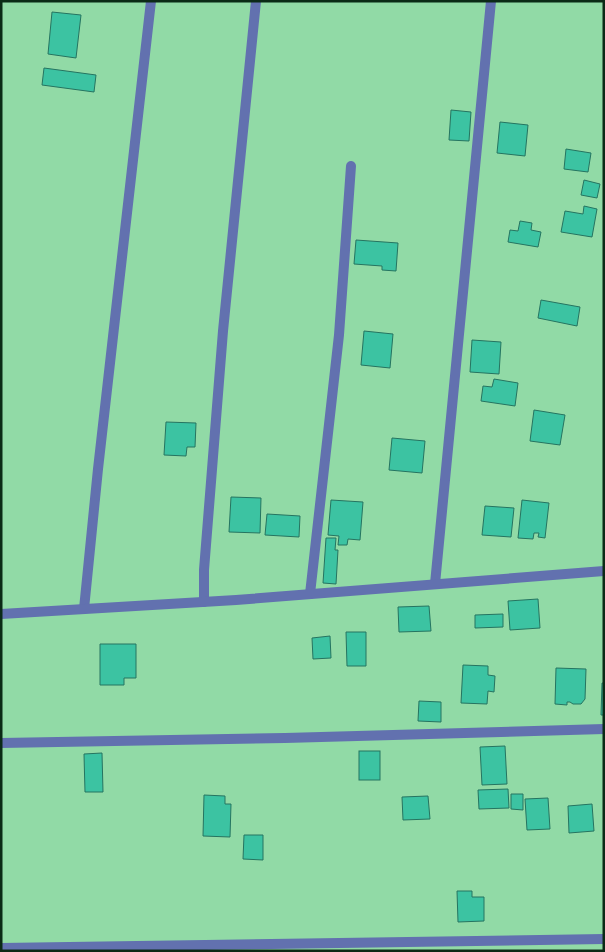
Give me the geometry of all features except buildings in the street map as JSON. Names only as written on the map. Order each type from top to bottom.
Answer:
[{"type":"street","points":[[84,609],[102,431],[151,1]]},
{"type":"street","points":[[204,602],[204,570],[223,332],[256,1]]},
{"type":"street","points":[[435,584],[491,1]]},
{"type":"street","points":[[310,594],[339,335],[351,166]]},
{"type":"street","points":[[1,614],[204,602],[604,571]]},
{"type":"street","points":[[1,743],[604,730]]},
{"type":"street","points":[[1,948],[604,938]]}]
